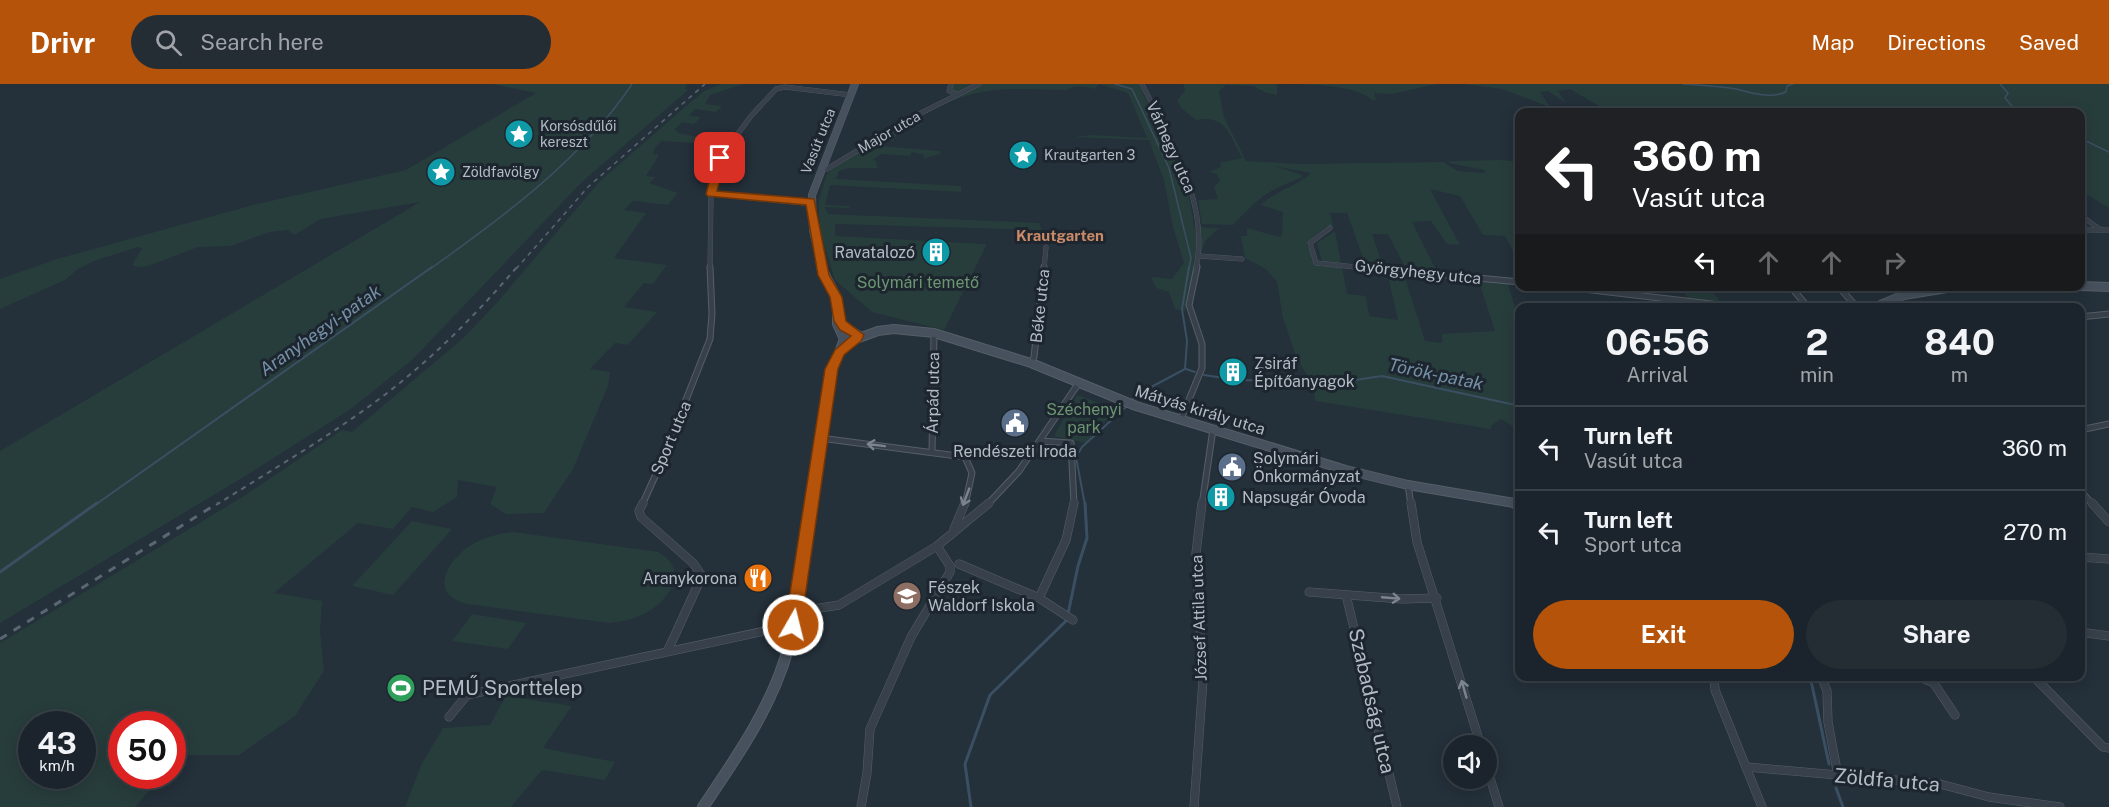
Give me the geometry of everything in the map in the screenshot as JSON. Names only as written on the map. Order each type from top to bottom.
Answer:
[{"type":"main road","name":"Vasút utca","points":[[855,84],[821,169],[811,201],[822,270],[836,297],[844,327],[855,336]]},
{"type":"main road","points":[[2085,286],[2109,287]]},
{"type":"main road","points":[[1881,303],[1928,291]]},
{"type":"main road","name":"Vasút utca","points":[[838,310],[836,323],[843,338]]},
{"type":"main road","name":"Mátyás király utca","points":[[843,338],[846,333],[855,336],[900,328],[934,333],[1031,363],[1117,400],[1346,470],[1408,486],[1515,503]]},
{"type":"main road","points":[[839,353],[855,336]]},
{"type":"main road","points":[[703,807],[740,753],[770,698],[784,664],[793,625],[831,369],[843,338]]},
{"type":"street","points":[[951,84],[949,91],[957,94]]},
{"type":"street","name":"Major utca","points":[[821,169],[827,169],[887,132],[979,84]]},
{"type":"street","name":"Várhegy utca","points":[[1142,84],[1184,169],[1195,199],[1199,255],[1189,305],[1202,344],[1202,368],[1181,419]]},
{"type":"street","name":"Sport utca","points":[[668,650],[702,576],[693,563],[642,517],[639,511],[661,463],[710,339],[712,314],[709,237],[711,194],[720,158],[776,89],[785,87],[851,95]]},
{"type":"street","points":[[711,194],[803,203],[811,201]]},
{"type":"street","points":[[2085,219],[2101,230]]},
{"type":"street","name":"Györgyhegy utca","points":[[1330,228],[1310,243],[1316,263],[1515,282]]},
{"type":"street","points":[[2085,230],[2109,230]]},
{"type":"street","name":"Béke utca","points":[[1031,363],[1034,357],[1046,247]]},
{"type":"street","points":[[1199,255],[1242,259]]},
{"type":"street","points":[[1600,291],[1702,303]]},
{"type":"street","points":[[1794,291],[1804,303]]},
{"type":"street","points":[[1842,291],[1853,303]]},
{"type":"street","points":[[2085,316],[2109,314]]},
{"type":"street","name":"Árpád utca","points":[[932,452],[934,333]]},
{"type":"street","points":[[795,612],[839,605],[937,546],[993,500],[1019,471],[1078,384]]},
{"type":"street","points":[[2085,429],[2109,424]]},
{"type":"street","name":"József Attila utca","points":[[1194,807],[1203,680],[1196,553],[1207,457],[1213,429]]},
{"type":"street","name":"Árpád utca","points":[[820,438],[965,457],[972,464],[974,476],[954,531]]},
{"type":"street","points":[[1040,441],[1071,443],[1074,496],[1072,518],[1066,538],[1040,598]]},
{"type":"street","points":[[1408,486],[1418,542],[1478,735]]},
{"type":"street","points":[[2085,495],[2108,520]]},
{"type":"street","points":[[861,807],[867,773],[870,729],[911,637],[950,572],[950,566],[937,546]]},
{"type":"street","points":[[2085,557],[2109,559]]},
{"type":"street","points":[[959,564],[1040,598],[1073,620]]},
{"type":"street","points":[[1309,592],[1402,599],[1437,598]]},
{"type":"street","name":"Szabadság utca","points":[[1346,595],[1396,807]]},
{"type":"street","points":[[449,717],[467,695],[793,625]]},
{"type":"street","points":[[2085,633],[2109,636]]},
{"type":"street","points":[[1714,681],[1715,690],[1762,807]]},
{"type":"street","points":[[1823,681],[1827,691],[1828,722],[1838,776]]},
{"type":"street","points":[[1930,681],[1935,683],[1955,715]]},
{"type":"street","points":[[2038,681],[2103,747],[2109,748]]},
{"type":"street","name":"Zöldfa utca","points":[[1747,767],[1940,784],[1989,797],[2060,807]]},
{"type":"street","points":[[1493,789],[1499,807]]},
{"type":"green space","points":[[492,84],[686,84],[687,87],[684,88],[688,90],[581,183],[413,359],[351,409],[247,475],[0,623],[0,451],[420,202],[321,219],[294,235],[288,230],[270,232],[230,246],[198,247],[148,266],[132,265],[142,248],[138,247],[94,261],[78,269],[65,280],[0,309],[0,279],[57,259],[253,205],[406,170],[536,93]]},
{"type":"green space","points":[[722,84],[743,84],[710,95],[705,104],[722,106],[716,112],[695,109],[689,116],[701,117],[694,124],[682,122],[675,129],[678,133],[699,137],[693,143],[662,141],[655,147],[653,154],[659,155],[646,176],[656,177],[649,183],[678,193],[668,205],[633,201],[624,210],[646,213],[614,258],[667,265],[653,284],[644,283],[624,307],[657,312],[628,345],[615,343],[590,369],[610,372],[608,386],[573,469],[544,513],[506,514],[490,504],[497,487],[458,480],[457,497],[433,512],[412,507],[393,529],[358,523],[274,593],[322,601],[320,632],[324,671],[295,716],[239,755],[186,755],[186,711],[108,711],[108,789],[151,789],[135,807],[0,807],[0,643],[244,496],[342,430],[352,432],[461,340],[494,306],[600,181],[706,90]]},
{"type":"green space","name":"Solymári temető","points":[[953,84],[1099,84],[1095,89],[1080,86],[1066,90],[985,91],[953,100],[917,118],[912,123],[928,125],[907,127],[899,132],[893,141],[882,141],[880,146],[940,151],[940,154],[923,159],[924,155],[912,152],[910,156],[881,154],[873,160],[876,161],[878,168],[849,168],[839,171],[836,179],[961,186],[961,192],[830,185],[825,205],[849,206],[849,208],[825,207],[828,214],[1039,223],[1042,230],[835,224],[835,236],[987,244],[944,330],[872,312],[835,280],[821,235],[818,203],[827,173],[892,131],[957,96],[952,90]]},
{"type":"green space","points":[[1099,84],[1139,84],[1180,171],[1191,207],[1194,227],[1219,228],[1205,241],[1185,311],[1175,309],[1169,292],[1156,288],[1151,277],[1172,279],[1184,263],[1173,227],[1164,180],[1149,140],[1073,137],[1092,135],[1147,138],[1128,93]]},
{"type":"green space","points":[[1183,84],[1277,84],[1277,95],[1253,86],[1226,85],[1219,91],[1224,117],[1246,161],[1300,164],[1443,162],[1458,171],[1484,173],[1485,170],[1449,163],[1450,161],[1515,162],[1515,255],[1505,236],[1483,235],[1460,196],[1430,189],[1460,245],[1447,244],[1431,221],[1412,222],[1437,272],[1406,269],[1388,234],[1372,234],[1383,266],[1366,266],[1347,213],[1330,213],[1333,226],[1327,226],[1308,241],[1307,245],[1315,260],[1322,261],[1317,243],[1335,231],[1347,294],[1366,296],[1369,316],[1398,320],[1388,276],[1405,278],[1425,341],[1442,343],[1442,334],[1495,331],[1477,276],[1506,278],[1515,307],[1515,426],[1501,419],[1491,426],[1491,429],[1315,401],[1314,386],[1297,359],[1283,318],[1277,282],[1266,269],[1245,258],[1241,236],[1247,236],[1247,228],[1279,237],[1282,235],[1283,212],[1261,205],[1311,173],[1274,166],[1303,177],[1280,186],[1264,196],[1233,225],[1202,224],[1198,200],[1218,199],[1214,187],[1220,181],[1217,174],[1209,172],[1221,167],[1220,163],[1213,164],[1242,158],[1226,128],[1214,120],[1196,120],[1181,108],[1177,100],[1185,91]]},
{"type":"green space","points":[[1277,84],[1437,84],[1392,94],[1374,93],[1376,100],[1372,100],[1354,91],[1341,88]]},
{"type":"green space","points":[[1463,84],[2109,84],[2109,208],[2085,193],[2085,108],[1602,108],[1570,89],[1558,91],[1566,103],[1548,91],[1540,92],[1550,107],[1502,89]]},
{"type":"green space","points":[[1682,291],[1712,291],[1721,303],[1692,303]]},
{"type":"green space","name":"Széchenyi park","points":[[1077,395],[1116,409],[1086,443],[1054,436]]},
{"type":"green space","points":[[412,521],[452,529],[393,595],[352,586]]},
{"type":"green space","points":[[514,532],[658,552],[668,559],[673,567],[675,575],[673,584],[662,600],[646,613],[628,620],[609,623],[468,604],[455,599],[448,593],[445,576],[449,567],[464,550],[488,537]]},
{"type":"green space","points":[[472,614],[526,623],[508,649],[452,641]]},
{"type":"green space","points":[[506,696],[572,706],[543,748],[615,762],[605,780],[542,770],[511,807],[405,807],[422,763],[443,728],[490,725]]},
{"type":"waterway","name":"Aranyhegyi-patak","points":[[430,269],[540,185],[590,137],[632,84]]},
{"type":"waterway","points":[[1115,84],[1132,89],[1169,168],[1191,258],[1189,269]]},
{"type":"waterway","points":[[1683,84],[1772,95],[1786,92],[1787,86],[1793,84]]},
{"type":"waterway","points":[[2000,84],[2008,93],[2005,98],[2014,108]]},
{"type":"waterway","points":[[2085,140],[2109,152]]},
{"type":"waterway","name":"Aranyhegyi-patak","points":[[95,505],[432,267]]},
{"type":"waterway","points":[[1131,401],[1138,394],[1185,369],[1187,341],[1182,309],[1189,267]]},
{"type":"waterway","name":"Török-patak","points":[[1186,369],[1195,372]]},
{"type":"waterway","name":"Török-patak","points":[[1204,375],[1237,380],[1285,381],[1308,387],[1382,376],[1515,405]]},
{"type":"waterway","points":[[1085,505],[1076,457],[1082,447],[1128,405]]},
{"type":"waterway","name":"Aranyhegyi-patak","points":[[0,572],[97,503]]},
{"type":"waterway","points":[[1068,614],[1078,566],[1087,538],[1085,503]]},
{"type":"waterway","points":[[971,807],[965,764],[990,695],[1067,620]]},
{"type":"waterway","name":"Török-patak","points":[[1811,681],[1829,764]]},
{"type":"waterway","name":"Török-patak","points":[[1836,788],[1843,807]]},
{"type":"railway","points":[[516,269],[588,187],[705,84]]},
{"type":"railway","points":[[216,505],[331,433],[396,386],[460,329],[517,267]]},
{"type":"railway","points":[[0,639],[218,503]]},
{"type":"place","name":"Korsósdűlői kereszt","points":[[519,134]]},
{"type":"place","name":"Krautgarten 3","points":[[1023,155]]},
{"type":"place","name":"Zöldfavölgy","points":[[441,172]]},
{"type":"place","name":"Ravatalozó","points":[[936,252]]},
{"type":"place","name":"Zsiráf Építőanyagok","points":[[1233,372]]},
{"type":"place","name":"Rendészeti Iroda","points":[[1015,423]]},
{"type":"place","name":"Solymári Önkormányzat","points":[[1232,467]]},
{"type":"place","name":"Napsugár Óvoda","points":[[1221,497]]},
{"type":"place","name":"Aranykorona","points":[[758,578]]},
{"type":"place","name":"Fészek Waldorf Iskola","points":[[907,596]]},
{"type":"place","name":"PEMŰ Sporttelep","points":[[401,688]]},
{"type":"district","name":"Krautgarten","points":[[1060,235]]},
{"type":"route","points":[[720,158],[711,194],[803,203],[811,201],[824,275],[836,297],[840,321],[844,327],[858,335],[839,353],[831,369],[793,625]]}]
